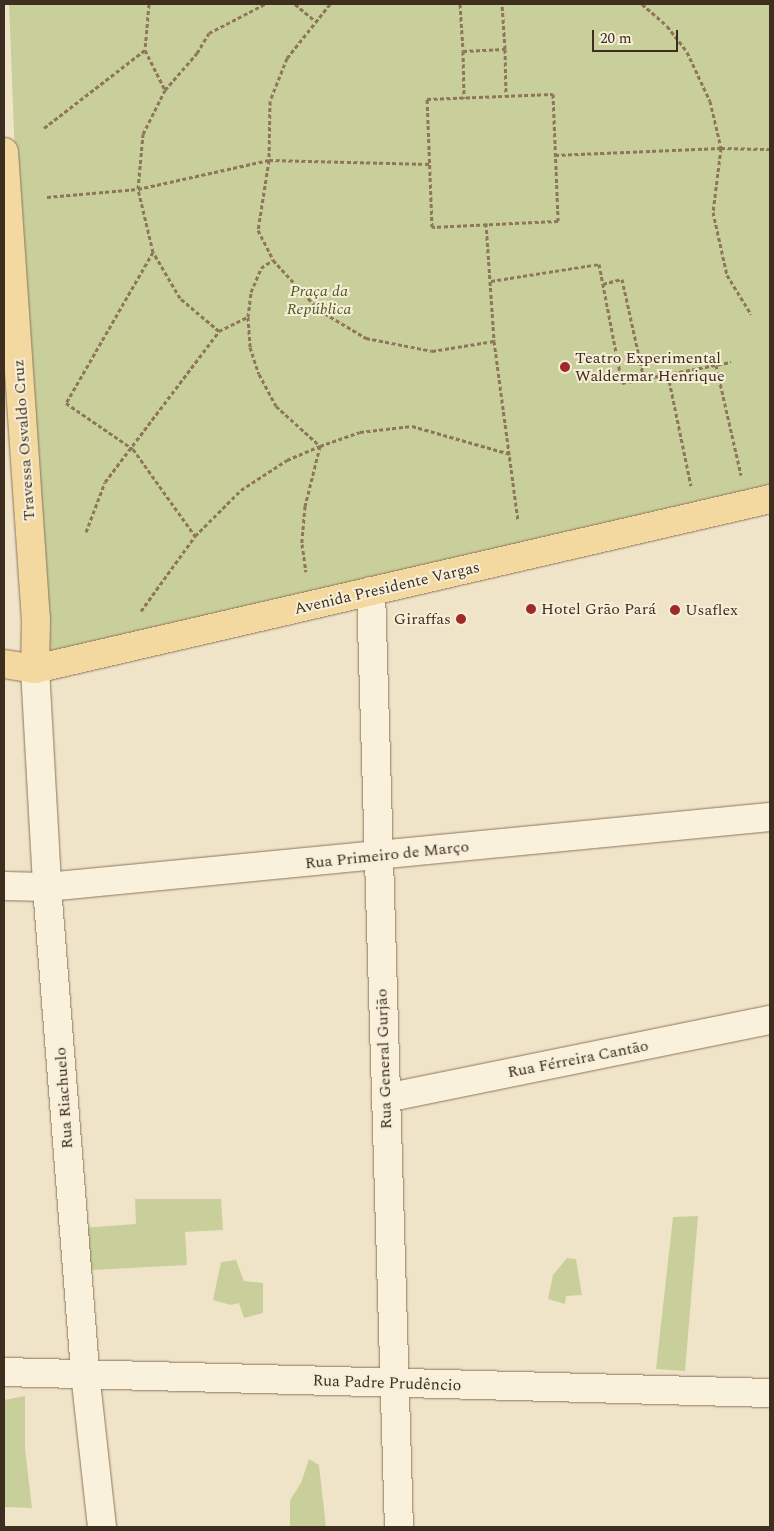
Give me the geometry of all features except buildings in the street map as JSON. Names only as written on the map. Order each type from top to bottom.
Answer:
[{"type":"main road","name":"Travessa Osvaldo Cruz","points":[[4,152],[36,619],[35,669]]},
{"type":"main road","name":"Avenida Presidente Vargas","points":[[4,664],[35,669],[770,499]]},
{"type":"street","name":"Rua General Gurjão","points":[[371,592],[393,1384],[399,1527]]},
{"type":"street","name":"Rua Riachuelo","points":[[35,669],[47,887],[85,1373],[102,1527]]},
{"type":"street","name":"Rua Primeiro de Março","points":[[4,886],[47,887],[770,817]]},
{"type":"street","name":"Rua Férreira Cantão","points":[[386,1098],[770,1020]]},
{"type":"street","name":"Rua Padre Prudêncio","points":[[4,1372],[393,1384],[770,1392]]},
{"type":"path","points":[[149,4],[145,50],[165,90]]},
{"type":"path","points":[[219,331],[180,298],[153,252],[138,189],[144,134],[165,90],[197,53],[209,32],[265,4]]},
{"type":"path","points":[[295,4],[314,20]]},
{"type":"path","points":[[330,4],[314,20],[287,58],[270,101],[269,160],[258,230],[273,260],[319,310],[366,338],[432,351],[494,341]]},
{"type":"path","points":[[460,4],[464,98]]},
{"type":"path","points":[[502,4],[506,96]]},
{"type":"path","points":[[642,4],[687,52],[705,86],[721,148],[713,212],[727,275],[751,314]]},
{"type":"path","points":[[463,51],[504,49]]},
{"type":"path","points":[[44,128],[145,50]]},
{"type":"path","points":[[553,94],[558,221],[432,227],[427,99],[506,96],[553,94]]},
{"type":"path","points":[[555,155],[721,148],[770,149]]},
{"type":"path","points":[[47,197],[138,189],[269,160],[430,164]]},
{"type":"path","points":[[486,223],[494,341],[518,521]]},
{"type":"path","points":[[153,252],[66,403],[133,449],[196,536]]},
{"type":"path","points":[[273,260],[261,268],[251,292],[248,317],[250,347],[259,374],[276,406],[320,446]]},
{"type":"path","points":[[491,281],[599,264],[622,384],[731,362]]},
{"type":"path","points":[[603,284],[622,280],[644,379]]},
{"type":"path","points":[[86,532],[105,482],[133,449],[219,331],[248,317]]},
{"type":"path","points":[[716,365],[741,474]]},
{"type":"path","points":[[668,375],[691,486]]},
{"type":"path","points":[[141,611],[196,536],[241,490],[288,460],[320,446],[360,432],[412,426],[510,454]]},
{"type":"path","points":[[306,572],[302,544],[305,506],[320,446]]},
{"type":"green space","name":"Praça da República","points":[[9,4],[770,4],[770,499],[35,669]]},
{"type":"green space","points":[[135,1199],[221,1199],[223,1230],[185,1232],[187,1265],[92,1270],[81,1228],[136,1224]]},
{"type":"green space","points":[[698,1216],[685,1371],[656,1369],[673,1217]]},
{"type":"green space","points":[[567,1258],[576,1259],[582,1295],[566,1296],[565,1304],[548,1299],[553,1275]]},
{"type":"green space","points":[[236,1260],[244,1281],[263,1283],[263,1313],[244,1318],[239,1303],[231,1305],[213,1300],[221,1262]]},
{"type":"green space","points":[[25,1396],[25,1449],[32,1508],[4,1507],[4,1400]]},
{"type":"green space","points":[[309,1459],[319,1465],[326,1527],[290,1527],[290,1500],[301,1483]]},
{"type":"place","name":"Teatro Experimental Waldermar Henrique","points":[[565,367]]},
{"type":"place","name":"Hotel Grão Pará","points":[[531,609]]},
{"type":"place","name":"Usaflex","points":[[675,610]]},
{"type":"place","name":"Giraffas","points":[[461,619]]}]
